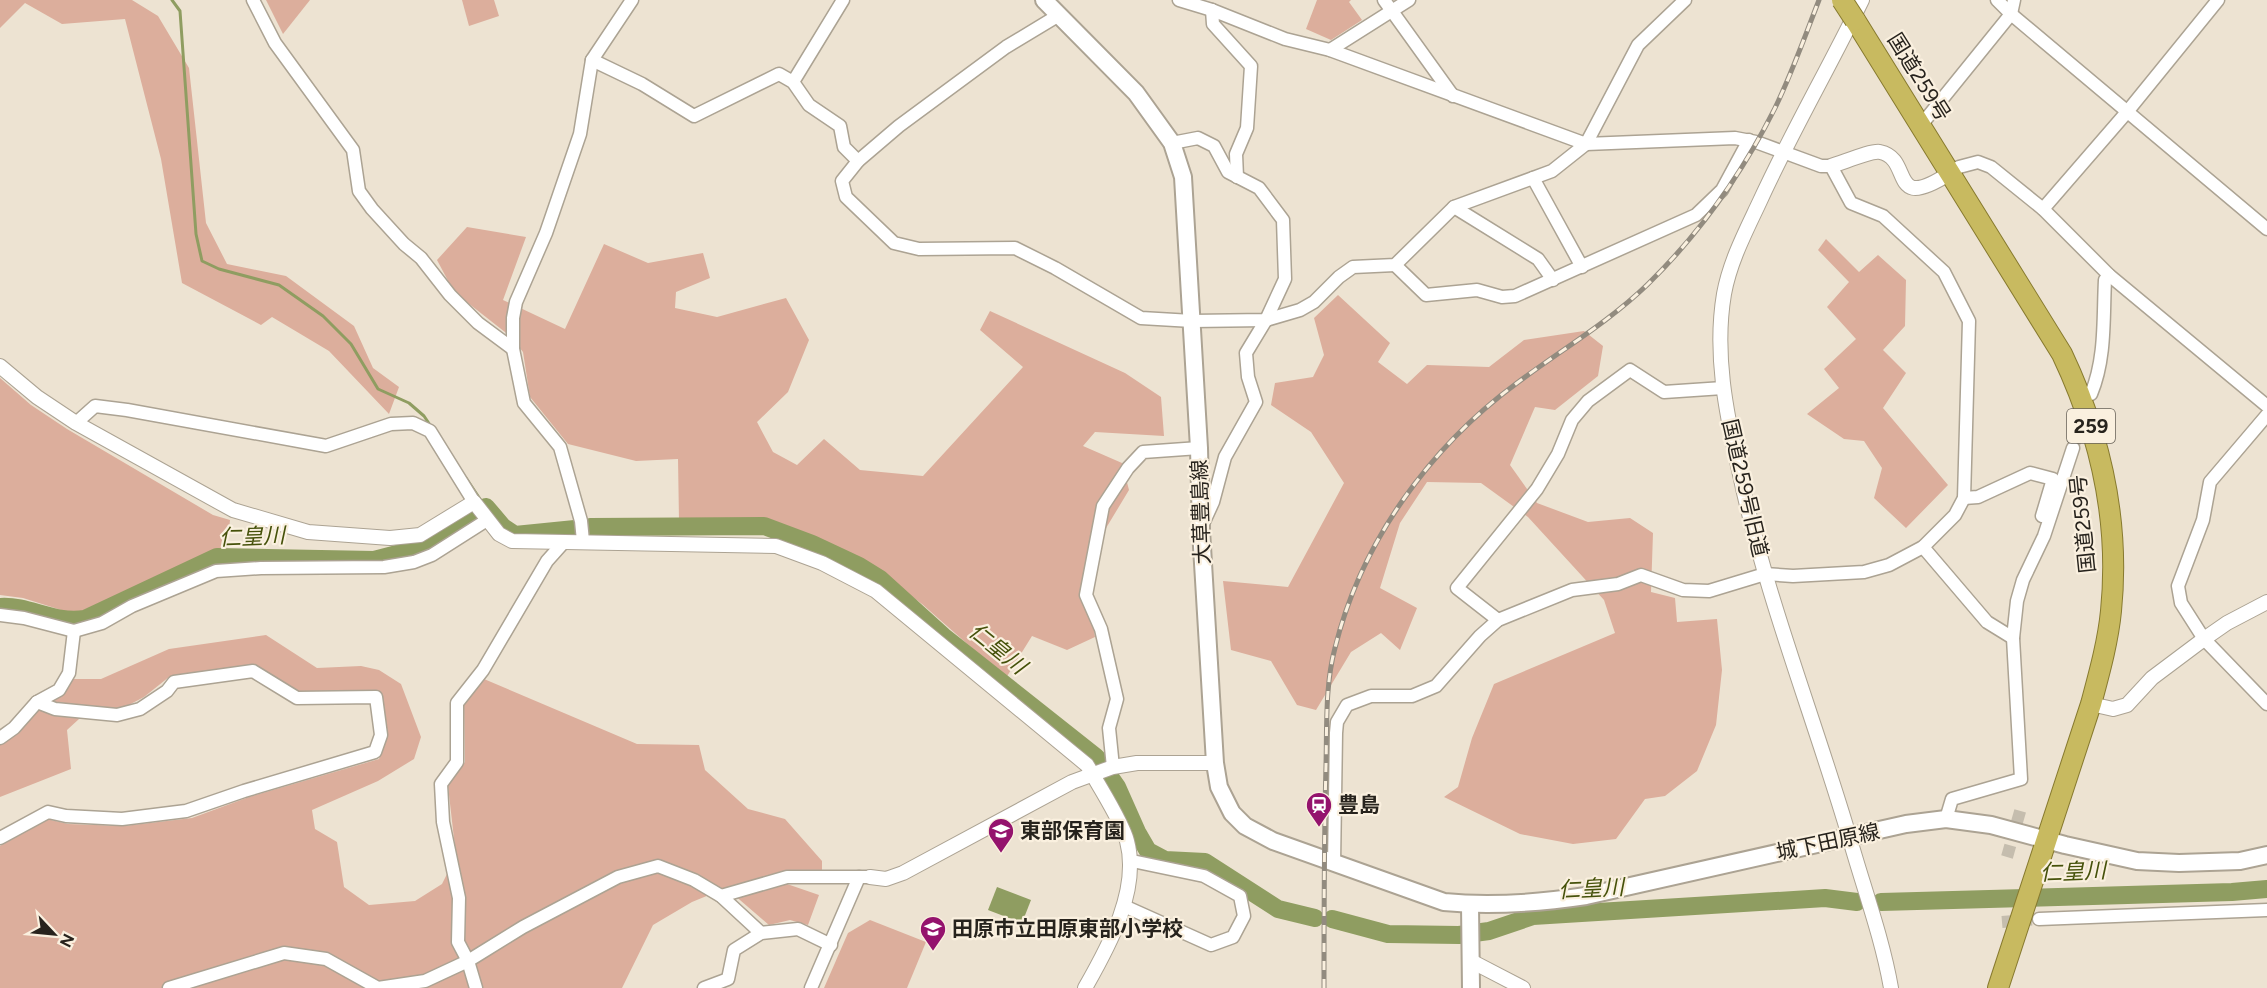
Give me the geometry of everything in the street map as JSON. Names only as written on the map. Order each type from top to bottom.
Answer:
[{"type":"highway","name":"国道259号","points":[[1842,0],[2062,354],[2080,392],[2107,486],[2114,548],[2111,611],[2103,658],[2091,704],[2032,883],[2031,915],[1998,988]]},
{"type":"main road","name":"大草豊島線","points":[[1044,0],[1136,93],[1172,143],[1183,177],[1199,448],[1201,530],[1215,763],[1219,787],[1232,813],[1245,826],[1273,841],[1470,911]]},
{"type":"main road","name":"城下田原線","points":[[1470,911],[1586,896],[1906,824],[1946,819],[1992,825],[2137,861],[2220,862],[2240,861],[2267,855]]},
{"type":"main road","points":[[1470,911],[1470,985]]},
{"type":"street","points":[[253,0],[275,43],[353,150],[359,191],[404,244],[421,258],[450,295],[478,323],[513,349]]},
{"type":"street","points":[[583,541],[581,521],[560,447],[524,402],[513,349],[516,302],[546,233],[580,134],[592,60],[632,0]]},
{"type":"street","points":[[793,82],[843,0]]},
{"type":"street","points":[[1179,0],[1212,10],[1285,39],[1330,50],[1586,144],[1735,138],[1749,140],[1821,166],[1831,166],[1869,153],[1882,152],[1895,160],[1900,176],[1906,183],[1912,188],[1920,189],[1929,187],[1959,167],[1978,162],[1991,167],[2043,209],[2109,274],[2267,406]]},
{"type":"street","points":[[1330,50],[1388,5],[1409,0]]},
{"type":"street","points":[[1059,15],[1006,47],[899,126],[858,161],[842,181],[846,197],[894,243],[919,249],[1015,248],[1055,268],[1141,318],[1192,321],[1266,320],[1300,310],[1314,302],[1339,277],[1353,267],[1395,265],[1454,207],[1552,171],[1586,144],[1638,45],[1685,0]]},
{"type":"street","name":"国道259号旧道","points":[[1862,0],[1782,152],[1737,249],[1724,293],[1720,326],[1723,388],[1748,514],[1867,895],[1891,988]]},
{"type":"street","points":[[1997,0],[2267,229]]},
{"type":"street","points":[[1919,125],[1926,120],[2011,14],[2014,0]]},
{"type":"street","points":[[2043,209],[2127,112],[2218,0]]},
{"type":"street","points":[[1388,5],[1453,96]]},
{"type":"street","points":[[1212,10],[1213,24],[1251,66],[1247,128],[1236,154],[1237,177]]},
{"type":"street","points":[[592,60],[642,84],[694,116],[779,74],[793,82],[809,105],[840,126],[844,147],[858,161]]},
{"type":"street","points":[[1172,143],[1198,138],[1214,146],[1228,172],[1259,188],[1282,220],[1286,279],[1266,320],[1246,352],[1248,377],[1256,402],[1225,457],[1213,502],[1201,530]]},
{"type":"street","points":[[1395,265],[1426,295],[1477,290],[1502,297],[1515,297],[1696,215],[1722,190],[1749,140]]},
{"type":"street","points":[[1334,864],[1336,733],[1337,722],[1347,705],[1371,696],[1412,696],[1436,686],[1480,636],[1498,620],[1572,590],[1618,584],[1641,575],[1683,590],[1709,591],[1765,574],[1793,576],[1864,572],[1889,565],[1923,548],[1955,515],[1964,498],[1969,321],[1944,272],[1883,216],[1851,203],[1831,166]]},
{"type":"street","points":[[1533,178],[1581,267]]},
{"type":"street","points":[[1454,207],[1538,259],[1552,280]]},
{"type":"street","points":[[2091,394],[2100,365],[2105,280],[2109,274]]},
{"type":"street","points":[[0,366],[37,397],[76,423],[233,510],[308,532],[390,538],[420,535],[474,502]]},
{"type":"street","points":[[1498,620],[1457,588],[1537,489],[1558,454],[1572,420],[1588,401],[1630,370],[1664,392],[1723,388]]},
{"type":"street","points":[[76,423],[95,406],[326,446],[391,424],[413,423],[430,431],[487,520],[499,534],[512,541],[776,546],[822,563],[876,591],[1087,765],[1093,775],[1126,838],[1131,862],[1130,887],[1124,906],[1097,968],[1085,988]]},
{"type":"street","points":[[2267,415],[2210,482],[2203,520],[2178,586],[2181,603],[2204,639],[2267,704]]},
{"type":"street","points":[[1113,767],[1109,728],[1117,699],[1101,629],[1086,595],[1103,506],[1128,468],[1143,452],[1199,448]]},
{"type":"street","points":[[1946,819],[1952,799],[2021,779],[2013,638],[2017,600],[2023,580],[2044,536],[2073,448]]},
{"type":"street","points":[[1964,498],[1978,497],[2030,473],[2054,479],[2039,528],[2044,536]]},
{"type":"street","points":[[0,615],[24,618],[74,631],[102,623],[132,606],[216,571],[261,568],[384,567],[414,562],[432,555],[487,520]]},
{"type":"street","points":[[476,988],[468,961],[459,942],[459,898],[443,822],[441,784],[457,762],[457,703],[483,670],[547,561],[564,542]]},
{"type":"street","points":[[1923,548],[1987,622],[2013,638]]},
{"type":"street","points":[[2091,704],[2113,709],[2127,705],[2152,678],[2204,639],[2227,623],[2267,602]]},
{"type":"street","points":[[0,738],[14,728],[37,702],[59,690],[69,673],[74,631]]},
{"type":"street","points":[[0,838],[48,812],[66,816],[122,819],[186,811],[244,791],[375,752],[381,735],[376,697],[297,698],[253,671],[174,682],[166,691],[140,709],[117,715],[55,709],[37,702]]},
{"type":"street","points":[[721,896],[786,877],[886,879],[903,873],[1072,782],[1113,767],[1137,763],[1215,763]]},
{"type":"street","points":[[1124,906],[1211,945],[1233,938],[1244,916],[1240,896],[1204,876],[1137,861],[1131,862]]},
{"type":"street","points":[[170,988],[284,953],[326,958],[378,988],[425,981],[468,961],[523,927],[618,878],[658,866],[694,880],[721,896],[761,933]]},
{"type":"street","points":[[811,988],[865,877]]},
{"type":"street","points":[[2031,915],[2267,910]]},
{"type":"street","points":[[704,988],[728,979],[734,950],[761,933],[798,929],[831,945]]},
{"type":"street","points":[[1471,961],[1523,988]]},
{"type":"shaded area","points":[[0,0],[132,0],[158,16],[189,68],[206,223],[227,264],[286,276],[354,326],[373,368],[399,387],[389,414],[329,351],[272,317],[261,325],[182,283],[161,159],[125,19],[62,24],[25,3],[0,28]]},
{"type":"shaded area","points":[[266,0],[310,0],[283,34]]},
{"type":"shaded area","points":[[462,0],[494,0],[499,16],[469,26]]},
{"type":"shaded area","points":[[1317,0],[1351,0],[1349,2],[1362,20],[1331,40],[1306,29]]},
{"type":"shaded area","points":[[467,227],[526,237],[503,300],[565,329],[604,244],[648,263],[703,253],[710,278],[676,292],[675,308],[717,317],[786,298],[809,340],[788,392],[757,422],[773,452],[797,465],[824,439],[860,470],[923,476],[1023,367],[980,330],[990,311],[1125,373],[1161,397],[1164,436],[1095,432],[1083,446],[1122,463],[1129,490],[1088,558],[1079,595],[1092,617],[1095,637],[1067,650],[1032,636],[1006,678],[922,604],[863,560],[766,522],[679,520],[678,459],[636,461],[568,444],[530,397],[523,352],[510,336],[454,292],[437,260]]},
{"type":"shaded area","points":[[1826,239],[1859,272],[1878,255],[1906,280],[1905,326],[1883,350],[1906,373],[1883,408],[1948,485],[1906,528],[1874,498],[1882,468],[1864,441],[1844,439],[1807,414],[1839,388],[1824,369],[1856,339],[1827,307],[1849,282],[1818,250]]},
{"type":"shaded area","points":[[1338,295],[1390,343],[1378,362],[1407,384],[1427,365],[1489,367],[1524,340],[1584,331],[1603,346],[1598,376],[1555,410],[1535,407],[1510,465],[1537,503],[1588,522],[1630,518],[1653,533],[1651,592],[1675,598],[1677,622],[1717,619],[1722,670],[1716,725],[1697,771],[1665,796],[1645,799],[1616,839],[1573,844],[1520,834],[1444,797],[1458,787],[1472,738],[1494,684],[1615,633],[1604,600],[1528,517],[1481,483],[1427,482],[1400,523],[1380,588],[1417,608],[1400,650],[1381,633],[1351,652],[1316,710],[1297,705],[1271,661],[1231,650],[1223,581],[1288,587],[1344,483],[1311,432],[1271,405],[1275,383],[1313,377],[1324,355],[1314,318]]},
{"type":"shaded area","points":[[0,378],[31,405],[67,429],[213,515],[230,520],[227,550],[77,615],[23,598],[0,595]]},
{"type":"shaded area","points":[[266,635],[317,668],[361,666],[379,670],[401,684],[421,737],[414,759],[378,781],[312,810],[315,829],[337,842],[344,887],[369,905],[415,901],[442,884],[456,856],[448,786],[465,762],[464,705],[484,679],[637,744],[699,745],[705,770],[748,809],[785,819],[822,861],[822,871],[780,873],[787,884],[819,895],[808,925],[790,920],[769,925],[726,888],[692,902],[653,925],[622,988],[0,988],[0,846],[47,819],[68,824],[124,826],[192,818],[249,797],[379,759],[388,733],[379,691],[298,692],[257,666],[169,677],[144,697],[123,708],[79,719],[67,730],[71,769],[0,797],[0,744],[17,732],[38,709],[63,694],[70,679],[101,679],[169,649]]},
{"type":"shaded area","points":[[997,887],[1031,900],[1022,923],[988,910]]},
{"type":"shaded area","points":[[870,920],[926,942],[907,988],[824,988],[848,933]]},
{"type":"waterway","points":[[172,0],[180,11],[196,234],[202,261],[219,269],[279,285],[323,316],[351,344],[378,389],[409,403],[424,416],[432,428]]},
{"type":"waterway","points":[[466,478],[482,502]]},
{"type":"waterway","name":"仁皇川","points":[[486,507],[503,527],[515,535],[575,529]]},
{"type":"waterway","name":"仁皇川","points":[[0,607],[11,607],[62,619],[85,619],[217,557],[374,560],[420,548],[474,515]]},
{"type":"waterway","name":"仁皇川","points":[[590,527],[764,526],[812,544],[859,566],[880,579],[943,636],[1096,757],[1117,787],[1148,851],[1165,860],[1205,862],[1278,909],[1315,918]]},
{"type":"waterway","name":"仁皇川","points":[[1881,902],[2232,892],[2267,889]]},
{"type":"waterway","name":"仁皇川","points":[[1332,919],[1388,934],[1459,935],[1489,931],[1533,916],[1825,898],[1857,902]]},
{"type":"tunnel","points":[[2073,448],[2085,412]]},
{"type":"tunnel","points":[[2007,857],[2021,808]]},
{"type":"tunnel","points":[[2002,922],[2039,919]]},
{"type":"railway","points":[[1324,988],[1328,691],[1335,648],[1362,571],[1381,534],[1403,500],[1456,436],[1485,408],[1517,383],[1633,298],[1667,265],[1702,223],[1734,179],[1775,108],[1819,0]]},
{"type":"place","name":"豊島","points":[[1319,828]]},
{"type":"place","name":"東部保育園","points":[[1001,854]]},
{"type":"place","name":"田原市立田原東部小学校","points":[[933,952]]}]
